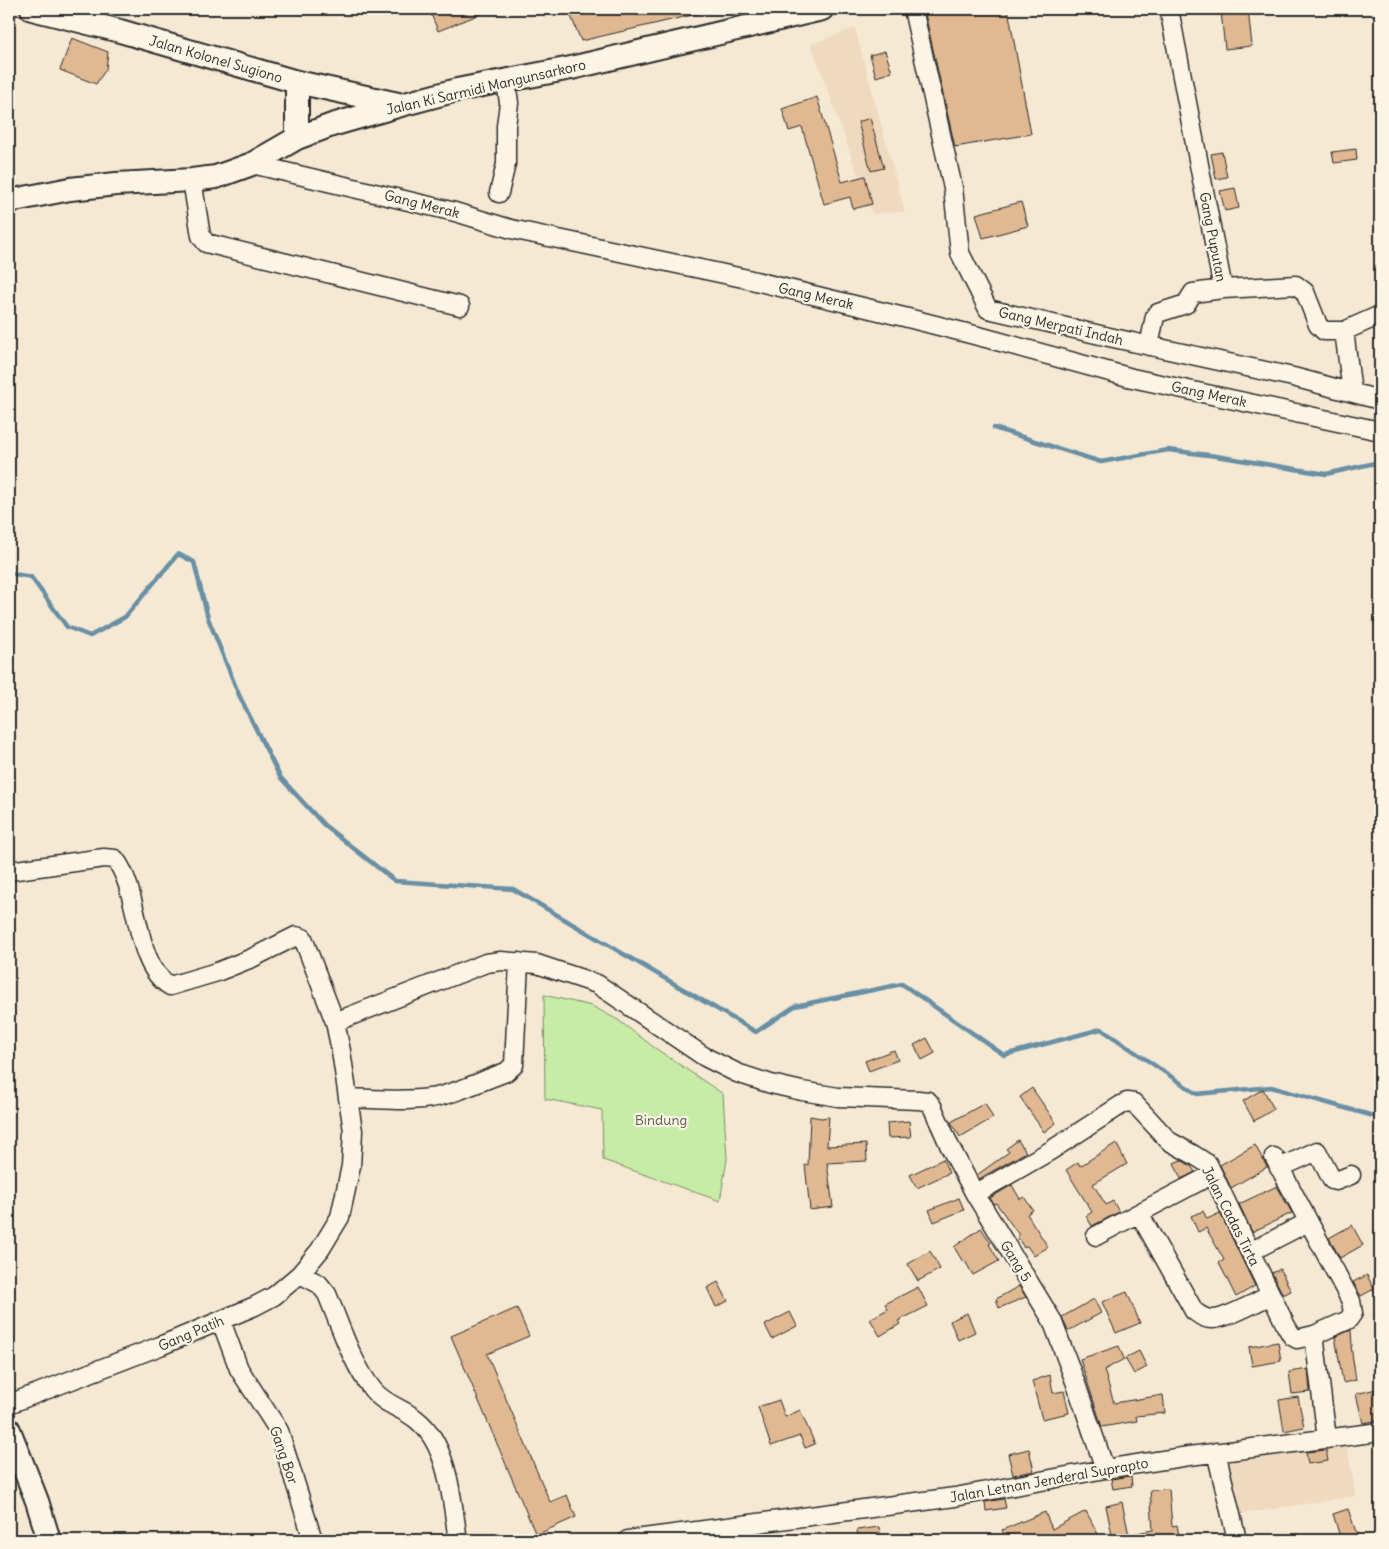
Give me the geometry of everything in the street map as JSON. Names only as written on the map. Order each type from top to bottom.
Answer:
[{"type":"main road","name":"Jalan Kolonel Sugiono","points":[[32,9],[120,31],[297,82],[401,105]]},
{"type":"main road","name":"Jalan Ki Sarmidi Mangunsarkoro","points":[[9,201],[70,189],[216,177],[252,164],[297,138],[332,125],[401,105],[457,90],[571,68],[822,9]]},
{"type":"main road","points":[[297,82],[297,138]]},
{"type":"main road","points":[[9,1430],[50,1540]]},
{"type":"street","name":"Gang Merpati Indah","points":[[913,9],[953,188],[960,253],[988,309],[1293,377],[1380,400]]},
{"type":"street","name":"Gang Puputan","points":[[1168,9],[1223,289],[1296,285],[1305,292],[1318,325],[1324,331],[1344,331]]},
{"type":"street","points":[[499,193],[506,164],[506,126],[510,103],[506,81]]},
{"type":"street","name":"Gang Merak","points":[[252,164],[455,212],[511,230],[743,278],[904,317],[1132,378],[1380,431]]},
{"type":"street","points":[[192,180],[201,236],[206,243],[460,306]]},
{"type":"street","points":[[1149,346],[1155,316],[1158,313],[1186,304],[1193,293],[1223,289]]},
{"type":"street","points":[[1352,392],[1344,331],[1380,315]]},
{"type":"street","name":"Gang Patih","points":[[9,872],[104,858],[115,859],[121,867],[131,895],[148,962],[162,981],[170,986],[217,972],[252,958],[296,936],[303,938],[335,1022],[342,1050],[353,1131],[351,1166],[340,1217],[320,1250],[300,1274],[274,1296],[221,1321],[160,1346],[9,1404]]},
{"type":"street","points":[[335,1022],[486,962],[519,962],[514,1066],[506,1072],[442,1096],[394,1100],[348,1098]]},
{"type":"street","name":"Gang 5","points":[[519,962],[537,964],[597,984],[705,1057],[737,1073],[771,1084],[838,1097],[884,1098],[928,1102],[932,1106],[950,1147],[975,1194],[1052,1320],[1106,1469]]},
{"type":"street","name":"Jalan Cadas Tirta","points":[[975,1194],[1050,1151],[1121,1104],[1127,1102],[1134,1103],[1169,1141],[1208,1164],[1271,1295],[1292,1336],[1297,1339],[1314,1335],[1348,1320],[1353,1313],[1351,1302],[1276,1163],[1317,1151],[1332,1180],[1336,1181],[1351,1175]]},
{"type":"street","points":[[1096,1236],[1213,1174]]},
{"type":"street","points":[[1139,1213],[1194,1311],[1205,1318],[1214,1320],[1220,1318],[1271,1295]]},
{"type":"street","points":[[1250,1252],[1308,1222]]},
{"type":"street","points":[[300,1274],[319,1284],[326,1294],[357,1366],[373,1390],[381,1398],[418,1420],[429,1433],[438,1449],[449,1483],[458,1540]]},
{"type":"street","name":"Gang Bor","points":[[221,1321],[239,1370],[279,1431],[313,1540]]},
{"type":"street","points":[[1314,1335],[1328,1439]]},
{"type":"street","name":"Jalan Letnan Jenderal Suprapto","points":[[628,1540],[720,1535],[955,1497],[1106,1469],[1216,1452],[1380,1432]]},
{"type":"street","points":[[1216,1452],[1237,1540]]},
{"type":"shaded area","points":[[855,28],[905,212],[872,214],[811,44]]},
{"type":"shaded area","points":[[1346,1441],[1356,1496],[1235,1515],[1221,1458]]},
{"type":"green space","name":"Bindung","points":[[544,995],[592,1006],[618,1020],[655,1048],[723,1094],[727,1159],[720,1201],[603,1160],[602,1110],[545,1099]]},
{"type":"building","points":[[429,9],[493,9],[438,31]]},
{"type":"building","points":[[568,9],[701,9],[701,13],[581,41]]},
{"type":"building","points":[[924,9],[1008,9],[1031,134],[955,147]]},
{"type":"building","points":[[1248,9],[1252,46],[1225,49],[1221,12]]},
{"type":"building","points":[[72,38],[108,52],[106,69],[96,84],[60,70]]},
{"type":"building","points":[[885,51],[892,72],[876,77],[870,55]]},
{"type":"building","points":[[817,97],[842,182],[865,176],[872,204],[853,209],[850,197],[824,204],[802,127],[789,131],[782,109]]},
{"type":"building","points":[[870,118],[884,168],[871,171],[858,122]]},
{"type":"building","points":[[1356,149],[1357,160],[1334,163],[1332,152]]},
{"type":"building","points":[[1222,152],[1227,177],[1216,179],[1211,154]]},
{"type":"building","points":[[1235,188],[1239,208],[1225,211],[1220,191]]},
{"type":"building","points":[[1021,202],[1028,226],[983,238],[976,214]]},
{"type":"building","points":[[927,1038],[935,1053],[922,1060],[914,1045]]},
{"type":"building","points":[[894,1050],[898,1060],[869,1071],[865,1061]]},
{"type":"building","points":[[1032,1088],[1056,1123],[1044,1132],[1020,1097]]},
{"type":"building","points":[[1263,1089],[1274,1109],[1254,1121],[1243,1101]]},
{"type":"building","points":[[985,1103],[993,1118],[960,1137],[951,1122]]},
{"type":"building","points":[[810,1116],[829,1117],[827,1146],[866,1144],[867,1161],[827,1163],[833,1207],[810,1210],[805,1165],[808,1165]]},
{"type":"building","points":[[909,1121],[911,1137],[888,1138],[887,1123]]},
{"type":"building","points":[[1018,1140],[1026,1152],[979,1179],[977,1175],[1009,1152],[1006,1149]]},
{"type":"building","points":[[1116,1143],[1127,1164],[1093,1184],[1106,1205],[1113,1201],[1119,1212],[1092,1226],[1086,1216],[1092,1212],[1066,1170],[1078,1162],[1080,1166]]},
{"type":"building","points":[[1255,1145],[1267,1167],[1231,1188],[1220,1165]]},
{"type":"building","points":[[943,1159],[949,1173],[917,1188],[910,1175]]},
{"type":"building","points":[[1181,1160],[1191,1166],[1195,1172],[1181,1179],[1174,1163]]},
{"type":"building","points":[[1012,1185],[1020,1199],[1024,1197],[1033,1210],[1027,1214],[1048,1247],[1034,1256],[1027,1246],[1024,1248],[1017,1236],[1019,1235],[996,1203],[994,1204],[990,1198]]},
{"type":"building","points":[[1277,1186],[1292,1213],[1252,1232],[1239,1204]]},
{"type":"building","points":[[959,1198],[964,1210],[934,1222],[929,1210]]},
{"type":"building","points":[[1203,1211],[1207,1219],[1220,1213],[1255,1286],[1236,1297],[1219,1263],[1224,1260],[1206,1228],[1198,1232],[1191,1216]]},
{"type":"building","points":[[1352,1225],[1363,1245],[1340,1258],[1329,1238]]},
{"type":"building","points":[[981,1228],[991,1243],[989,1244],[999,1261],[973,1275],[954,1247]]},
{"type":"building","points":[[930,1251],[940,1269],[918,1281],[908,1264]]},
{"type":"building","points":[[1280,1269],[1291,1291],[1283,1295],[1272,1273]]},
{"type":"building","points":[[1367,1275],[1374,1289],[1361,1296],[1353,1282]]},
{"type":"building","points":[[718,1282],[728,1301],[716,1307],[707,1288]]},
{"type":"building","points":[[1019,1286],[1026,1297],[999,1308],[996,1299]]},
{"type":"building","points":[[918,1287],[928,1306],[898,1321],[900,1324],[880,1336],[870,1319],[888,1309],[885,1304]]},
{"type":"building","points":[[1127,1292],[1140,1323],[1116,1333],[1102,1302]]},
{"type":"building","points":[[1094,1299],[1101,1313],[1068,1331],[1062,1317]]},
{"type":"building","points":[[517,1308],[529,1336],[487,1354],[550,1502],[567,1495],[576,1517],[536,1535],[451,1336]]},
{"type":"building","points":[[790,1312],[797,1326],[772,1339],[765,1325]]},
{"type":"building","points":[[967,1313],[975,1332],[958,1340],[950,1321]]},
{"type":"building","points":[[1351,1330],[1351,1346],[1356,1380],[1343,1383],[1335,1337]]},
{"type":"building","points":[[1278,1342],[1281,1361],[1252,1366],[1249,1347]]},
{"type":"building","points":[[1119,1346],[1124,1359],[1104,1370],[1114,1403],[1163,1395],[1165,1413],[1136,1416],[1137,1421],[1102,1427],[1080,1359]]},
{"type":"building","points":[[1139,1351],[1147,1367],[1134,1374],[1125,1358]]},
{"type":"building","points":[[1308,1369],[1310,1392],[1292,1394],[1289,1372]]},
{"type":"building","points":[[1050,1375],[1053,1393],[1064,1391],[1069,1413],[1042,1419],[1032,1381]]},
{"type":"building","points":[[1380,1388],[1380,1420],[1363,1423],[1356,1394]]},
{"type":"building","points":[[1298,1397],[1304,1427],[1284,1431],[1279,1400]]},
{"type":"building","points":[[779,1400],[785,1417],[800,1410],[815,1444],[805,1448],[800,1436],[771,1446],[758,1407]]},
{"type":"building","points":[[1029,1449],[1034,1471],[1013,1475],[1008,1454]]},
{"type":"building","points":[[1326,1450],[1328,1461],[1308,1464],[1306,1452]]},
{"type":"building","points":[[1131,1476],[1132,1486],[1113,1489],[1111,1479]]},
{"type":"building","points":[[1169,1489],[1172,1526],[1177,1525],[1180,1540],[1132,1540],[1131,1534],[1153,1530],[1150,1490]]},
{"type":"building","points":[[1004,1499],[1006,1508],[986,1511],[985,1502]]},
{"type":"building","points":[[1122,1502],[1130,1540],[1113,1540],[1106,1506]]},
{"type":"building","points":[[1348,1509],[1361,1540],[1341,1540],[1333,1514]]},
{"type":"building","points":[[1086,1511],[1101,1540],[1006,1540],[1002,1530],[1045,1512],[1052,1529]]},
{"type":"building","points":[[879,1527],[881,1540],[859,1540],[857,1530]]},
{"type":"waterway","points":[[994,428],[1101,462],[1168,450],[1326,474],[1375,463],[1380,467]]},
{"type":"waterway","points":[[9,573],[31,577],[67,627],[90,636],[125,617],[178,554],[194,562],[208,618],[239,695],[280,777],[324,825],[395,881],[513,889],[756,1032],[795,1006],[902,984],[1004,1055],[1101,1029],[1197,1094],[1271,1087],[1377,1117],[1380,1115]]}]
